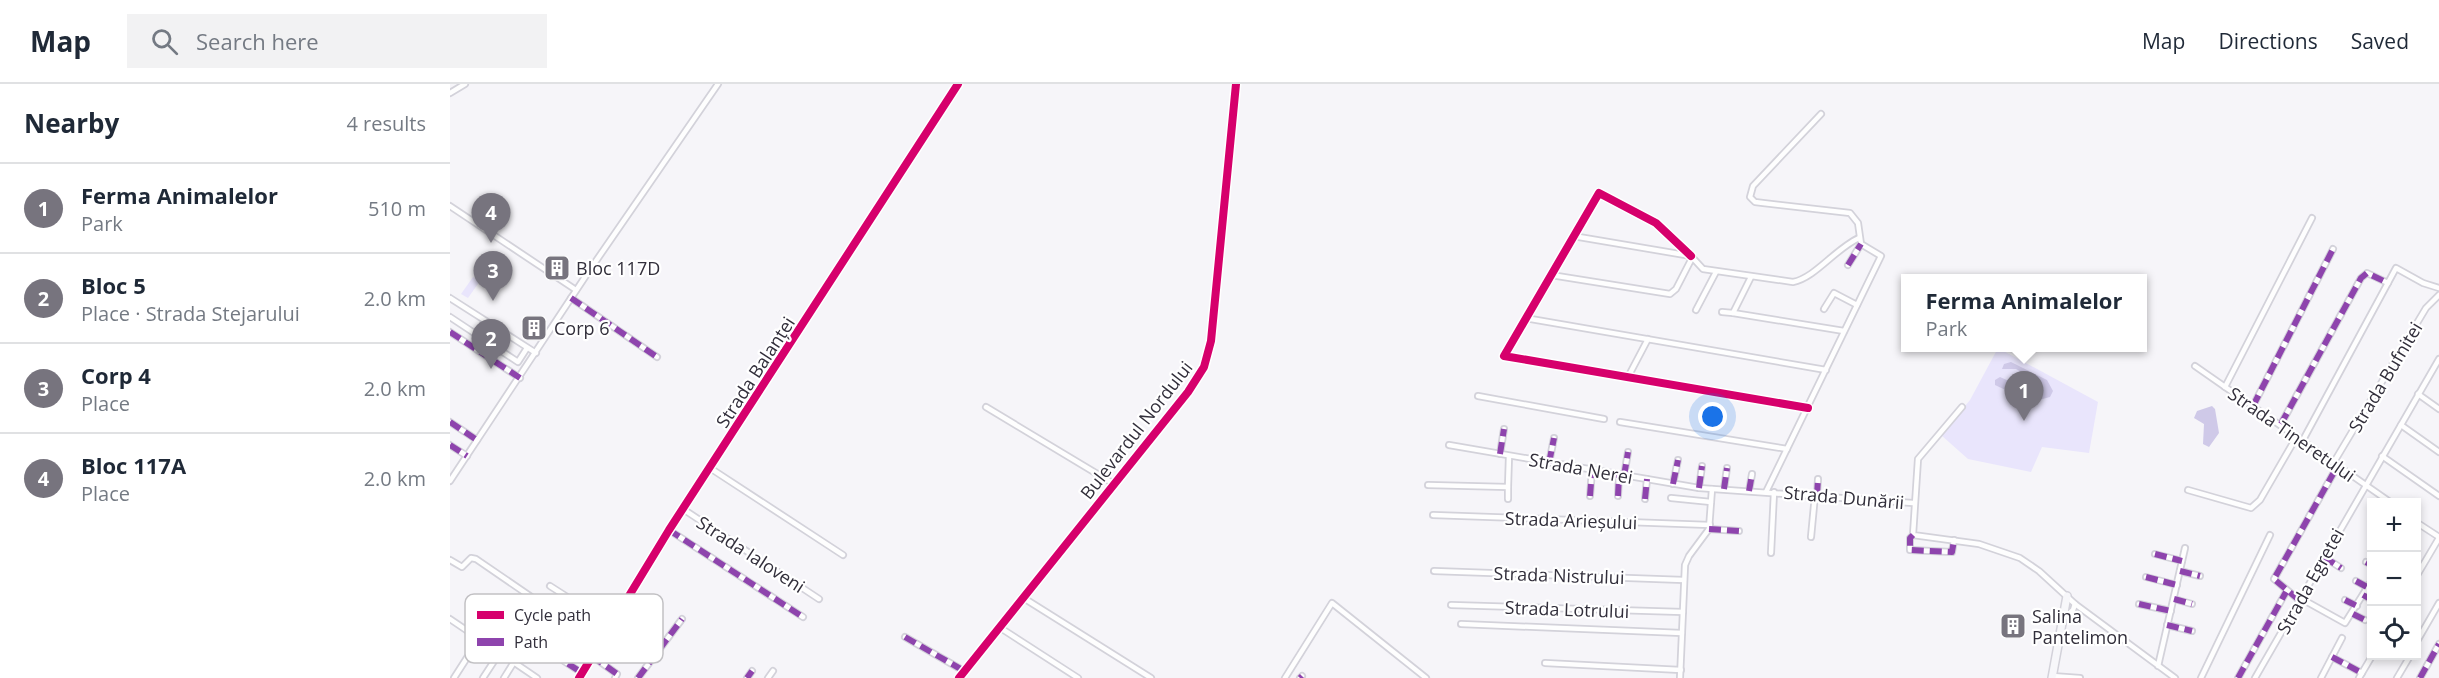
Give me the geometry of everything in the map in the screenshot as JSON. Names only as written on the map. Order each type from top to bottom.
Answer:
[{"type":"street","points":[[450,93],[465,84]]},
{"type":"street","points":[[450,481],[576,290],[718,84]]},
{"type":"street","name":"Strada Balanței","points":[[630,594],[958,84]]},
{"type":"street","name":"Bulevardul Nordului","points":[[959,678],[1188,392],[1207,361],[1236,84]]},
{"type":"street","points":[[1821,114],[1753,186],[1750,197],[1755,202],[1850,213],[1858,223],[1861,244],[1848,265]]},
{"type":"street","points":[[1808,408],[1504,356],[1599,193],[1656,223],[1692,257],[1700,268],[1716,272],[1796,282],[1844,245],[1859,238]]},
{"type":"street","points":[[450,206],[576,290]]},
{"type":"street","points":[[2225,387],[2312,218]]},
{"type":"street","points":[[1573,236],[1692,257]]},
{"type":"street","name":"Strada Dunării","points":[[1861,244],[1881,256],[1766,492],[1913,503]]},
{"type":"street","points":[[2253,406],[2333,249]]},
{"type":"street","points":[[1551,275],[1670,294],[1676,289],[1692,257]]},
{"type":"street","points":[[2303,440],[2396,268],[2422,283],[2439,288]]},
{"type":"street","points":[[1696,310],[1716,272]]},
{"type":"street","points":[[2281,424],[2361,278],[2367,273],[2388,283]]},
{"type":"street","points":[[1733,313],[1751,277]]},
{"type":"street","points":[[1824,309],[1834,293],[1857,305]]},
{"type":"street","name":"Strada Bufnitei","points":[[2286,592],[2274,581],[2275,576],[2336,463],[2426,308],[2439,295]]},
{"type":"street","points":[[450,297],[536,353]]},
{"type":"street","points":[[571,298],[657,357]]},
{"type":"street","points":[[1722,312],[1844,331]]},
{"type":"street","points":[[450,317],[518,362],[527,348]]},
{"type":"street","points":[[1525,318],[1826,370]]},
{"type":"street","points":[[481,338],[490,324]]},
{"type":"street","points":[[450,332],[519,378]]},
{"type":"street","points":[[1628,377],[1648,339]]},
{"type":"street","name":"Strada Egretei","points":[[2255,678],[2364,484],[2438,363]]},
{"type":"street","name":"Strada Tineretului","points":[[2195,366],[2384,498]]},
{"type":"street","points":[[2418,394],[2439,409]]},
{"type":"street","points":[[1478,396],[1604,419]]},
{"type":"street","points":[[986,406],[1114,484]]},
{"type":"street","points":[[1954,540],[1952,552],[1910,550],[1918,459],[1962,407]]},
{"type":"street","points":[[450,422],[477,441]]},
{"type":"street","points":[[1620,422],[1787,449]]},
{"type":"street","points":[[2401,425],[2439,452]]},
{"type":"street","points":[[1500,454],[1504,429]]},
{"type":"street","points":[[2188,490],[2251,508],[2260,500],[2297,436]]},
{"type":"street","points":[[1549,463],[1554,438]]},
{"type":"street","points":[[450,445],[467,456]]},
{"type":"street","name":"Strada Nerei","points":[[1449,445],[1698,488],[1766,492]]},
{"type":"street","points":[[1618,496],[1628,452]]},
{"type":"street","points":[[1508,499],[1509,456]]},
{"type":"street","points":[[2382,456],[2439,496]]},
{"type":"street","points":[[1674,484],[1678,460]]},
{"type":"street","points":[[1698,488],[1702,466]]},
{"type":"street","points":[[710,468],[843,555]]},
{"type":"street","points":[[1724,489],[1727,468]]},
{"type":"street","points":[[1590,496],[1592,470]]},
{"type":"street","points":[[1749,491],[1752,474]]},
{"type":"street","points":[[1645,499],[1647,479]]},
{"type":"street","points":[[1811,537],[1818,479]]},
{"type":"street","points":[[1428,485],[1508,487]]},
{"type":"street","points":[[1680,678],[1687,559],[1710,527],[1712,489]]},
{"type":"street","points":[[1771,553],[1774,492]]},
{"type":"street","points":[[1671,498],[1711,502]]},
{"type":"street","name":"Strada Ialoveni","points":[[683,509],[819,599]]},
{"type":"street","name":"Strada Arieșului","points":[[1433,515],[1710,527],[1739,531]]},
{"type":"street","points":[[2421,525],[2439,538],[2421,569]]},
{"type":"street","points":[[669,530],[803,617]]},
{"type":"street","points":[[1913,535],[1987,546],[2020,558],[2039,571],[2075,604],[2175,678]]},
{"type":"street","points":[[2201,678],[2270,535]]},
{"type":"street","points":[[2158,666],[2185,548]]},
{"type":"street","points":[[2155,554],[2182,561]]},
{"type":"street","points":[[2324,556],[2340,568]]},
{"type":"street","points":[[450,560],[462,567],[471,558],[476,560],[526,594]]},
{"type":"street","name":"Strada Nistrului","points":[[1434,571],[1684,580]]},
{"type":"street","points":[[2180,571],[2200,576]]},
{"type":"street","points":[[2146,577],[2177,585]]},
{"type":"street","points":[[2238,678],[2286,592],[2341,622],[2347,622],[2367,587],[2356,581]]},
{"type":"street","points":[[550,586],[563,594]]},
{"type":"street","points":[[2363,595],[2367,597]]},
{"type":"street","points":[[2067,596],[2052,677],[2080,678]]},
{"type":"street","points":[[1022,597],[1150,678]]},
{"type":"street","points":[[2174,599],[2192,604]]},
{"type":"street","points":[[2345,600],[2357,606]]},
{"type":"street","points":[[1285,678],[1332,603],[1426,678]]},
{"type":"street","points":[[2421,634],[2439,603]]},
{"type":"street","points":[[2062,620],[2073,610],[2075,604]]},
{"type":"street","points":[[2139,604],[2171,611]]},
{"type":"street","name":"Strada Lotrului","points":[[1450,605],[1683,612]]},
{"type":"street","points":[[2353,614],[2365,620]]},
{"type":"street","points":[[450,619],[465,629]]},
{"type":"street","points":[[663,644],[682,619]]},
{"type":"street","points":[[1461,624],[1682,633]]},
{"type":"street","points":[[2167,625],[2193,631]]},
{"type":"street","points":[[999,627],[1078,678]]},
{"type":"street","points":[[2060,634],[2095,641]]},
{"type":"street","points":[[905,637],[964,671]]},
{"type":"street","points":[[2321,678],[2342,638]]},
{"type":"street","points":[[2420,678],[2439,644]]},
{"type":"street","points":[[2332,657],[2360,676],[2370,660]]},
{"type":"street","points":[[2397,678],[2408,660]]},
{"type":"street","points":[[454,678],[465,661]]},
{"type":"street","points":[[483,678],[493,663]]},
{"type":"street","points":[[504,678],[513,663]]},
{"type":"street","points":[[515,663],[535,677]]},
{"type":"street","points":[[567,663],[582,673]]},
{"type":"street","name":"Strada Balanței","points":[[579,678],[588,663]]},
{"type":"street","points":[[602,663],[617,674],[615,678]]},
{"type":"street","points":[[638,678],[649,663]]},
{"type":"street","points":[[1545,663],[1681,670]]},
{"type":"street","points":[[747,678],[752,671]]},
{"type":"street","points":[[768,678],[773,671]]},
{"type":"shaded area","points":[[473,277],[480,281],[468,298],[461,294]]},
{"type":"shaded area","points":[[1996,352],[2005,352],[2098,402],[2089,453],[2042,447],[2031,472],[1968,459],[1941,435],[1970,400]]},
{"type":"shaded area","points":[[2011,362],[2047,380],[2053,391],[2050,397],[2031,402],[1995,385],[1995,380],[2000,377],[2031,391],[2041,385],[2040,381],[2032,381],[2031,377],[2016,369],[2002,369],[2004,364]]},
{"type":"shaded area","points":[[2212,406],[2215,409],[2219,433],[2209,447],[2203,444],[2204,424],[2194,418],[2197,411]]},
{"type":"marked path","points":[[1848,265],[1861,244]]},
{"type":"marked path","points":[[2253,406],[2333,249]]},
{"type":"marked path","points":[[2281,424],[2361,278],[2367,273],[2388,283]]},
{"type":"marked path","points":[[571,298],[657,357]]},
{"type":"marked path","points":[[450,332],[520,378]]},
{"type":"marked path","points":[[450,422],[477,440]]},
{"type":"marked path","points":[[1500,454],[1504,429]]},
{"type":"marked path","points":[[1549,463],[1554,438]]},
{"type":"marked path","points":[[450,445],[467,456]]},
{"type":"marked path","points":[[1624,476],[1628,452]]},
{"type":"marked path","points":[[1673,484],[1678,460]]},
{"type":"marked path","points":[[2299,600],[2274,579],[2338,465]]},
{"type":"marked path","points":[[1699,488],[1702,466]]},
{"type":"marked path","points":[[1724,489],[1727,468]]},
{"type":"marked path","points":[[1590,496],[1592,470]]},
{"type":"marked path","points":[[1749,491],[1752,474]]},
{"type":"marked path","points":[[1618,496],[1619,475]]},
{"type":"marked path","points":[[1645,499],[1647,479]]},
{"type":"marked path","points":[[1817,495],[1818,479]]},
{"type":"marked path","points":[[1709,529],[1739,531]]},
{"type":"marked path","points":[[669,530],[803,617]]},
{"type":"marked path","points":[[1913,535],[1910,538],[1910,550],[1952,552],[1954,540]]},
{"type":"marked path","points":[[2155,554],[2182,561]]},
{"type":"marked path","points":[[2324,557],[2341,568]]},
{"type":"marked path","points":[[2180,571],[2200,576]]},
{"type":"marked path","points":[[2146,577],[2177,585]]},
{"type":"marked path","points":[[2356,581],[2367,587]]},
{"type":"marked path","points":[[2238,678],[2286,592]]},
{"type":"marked path","points":[[2363,595],[2367,597]]},
{"type":"marked path","points":[[2174,599],[2192,604]]},
{"type":"marked path","points":[[2345,600],[2357,606]]},
{"type":"marked path","points":[[2139,604],[2171,611]]},
{"type":"marked path","points":[[2353,614],[2365,620]]},
{"type":"marked path","points":[[663,644],[682,619]]},
{"type":"marked path","points":[[2167,625],[2192,631]]},
{"type":"marked path","points":[[905,637],[964,671]]},
{"type":"marked path","points":[[2420,678],[2439,644]]},
{"type":"marked path","points":[[2332,657],[2362,673]]},
{"type":"marked path","points":[[567,663],[582,673]]},
{"type":"marked path","points":[[602,663],[617,674],[615,678]]},
{"type":"marked path","points":[[638,678],[649,663]]},
{"type":"marked path","points":[[747,678],[752,671]]},
{"type":"cycle path","points":[[630,594],[669,530],[958,84]]},
{"type":"cycle path","points":[[959,678],[1188,392],[1204,367],[1211,341],[1236,84]]},
{"type":"cycle path","points":[[1691,256],[1656,223],[1599,193],[1504,356],[1808,408]]},
{"type":"cycle path","points":[[579,678],[588,663]]},
{"type":"place","name":"Bloc 117A","points":[[491,243]]},
{"type":"place","name":"Bloc 117D","points":[[557,268]]},
{"type":"place","name":"Corp 4","points":[[493,301]]},
{"type":"place","name":"Corp 6","points":[[534,328]]},
{"type":"place","name":"Bloc 5","points":[[491,369]]},
{"type":"place","name":"Ferma Animalelor","points":[[2024,421]]},
{"type":"place","name":"Salina Pantelimon","points":[[2013,626]]}]
